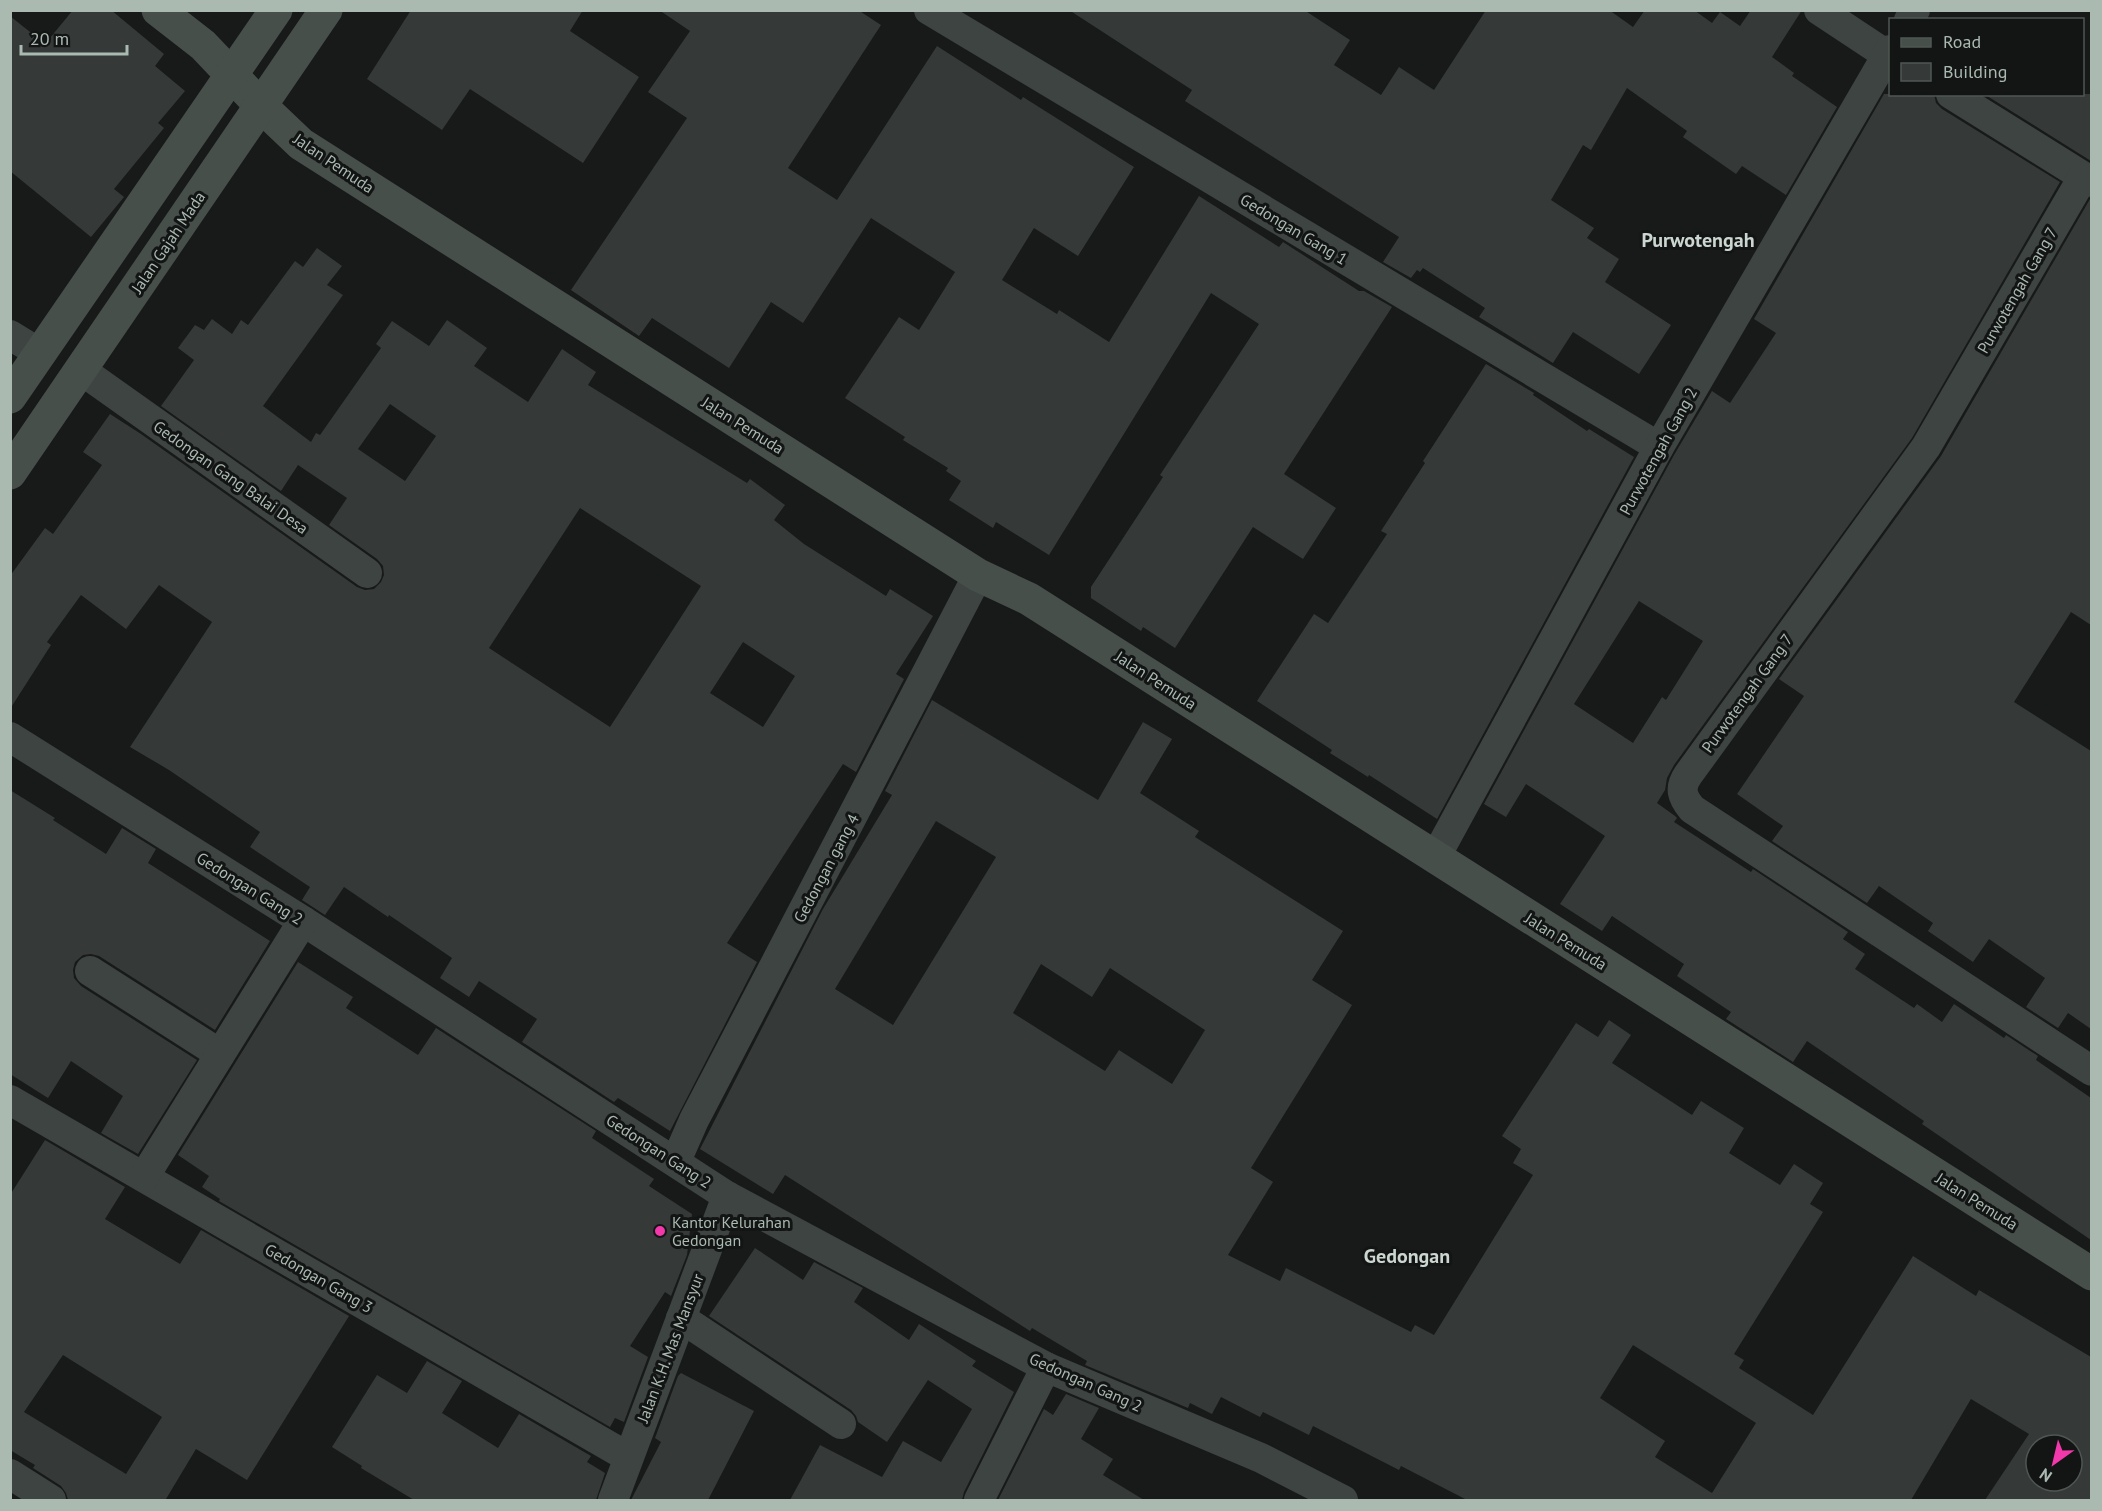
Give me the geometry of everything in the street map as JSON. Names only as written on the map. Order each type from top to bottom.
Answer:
[{"type":"street","name":"Jalan Pemuda","points":[[158,10],[203,45],[301,144],[978,575],[1029,598],[2091,1274]]},
{"type":"street","points":[[10,397],[276,10]]},
{"type":"street","name":"Jalan Gajah Mada","points":[[10,473],[88,375],[261,106],[326,10]]},
{"type":"street","name":"Gedongan Gang 1","points":[[929,10],[1659,447]]},
{"type":"street","points":[[1819,10],[1889,54]]},
{"type":"street","name":"Purwotengah Gang 2","points":[[1435,858],[1659,447],[1889,54]]},
{"type":"street","points":[[1954,96],[2087,179]]},
{"type":"street","name":"Purwotengah Gang 7","points":[[2087,179],[1926,447],[1683,782],[1682,791],[1685,801],[1692,809],[2091,1071]]},
{"type":"street","points":[[10,335],[40,354]]},
{"type":"street","name":"Gedongan Gang Balai Desa","points":[[88,375],[367,573]]},
{"type":"street","name":"Gedongan gang 4","points":[[675,1161],[694,1120],[978,575]]},
{"type":"street","name":"Gedongan Gang 2","points":[[10,737],[303,921],[727,1196],[1046,1367],[1251,1453],[1342,1500]]},
{"type":"street","points":[[144,1177],[303,921]]},
{"type":"street","points":[[90,971],[220,1054]]},
{"type":"street","name":"Gedongan Gang 3","points":[[10,1100],[628,1457]]},
{"type":"street","name":"Jalan K.H. Mas Mansyur","points":[[613,1500],[727,1196]]},
{"type":"street","points":[[681,1318],[841,1424]]},
{"type":"street","points":[[979,1500],[1046,1367]]},
{"type":"street","points":[[10,1474],[51,1500]]},
{"type":"building","points":[[73,10],[111,10],[164,54],[155,66],[185,91],[158,123],[164,128],[114,189],[124,197],[91,237],[10,171],[10,16],[45,44]]},
{"type":"building","points":[[411,10],[583,10],[570,31],[639,77],[583,163],[470,89],[442,130],[367,79]]},
{"type":"building","points":[[659,10],[858,10],[881,25],[788,168],[837,200],[937,46],[1021,100],[1023,97],[1134,167],[1078,256],[1034,228],[1002,280],[1057,314],[1059,310],[1109,342],[1199,196],[1279,247],[1283,242],[1359,291],[1364,291],[1392,307],[1284,474],[1336,508],[1303,559],[1253,527],[1175,648],[1143,627],[1141,631],[1091,598],[1091,587],[1163,477],[1160,475],[1259,324],[1211,293],[1049,555],[996,522],[993,528],[949,500],[961,481],[946,471],[948,468],[903,440],[905,437],[845,398],[899,317],[919,330],[955,272],[871,218],[803,323],[771,302],[729,368],[652,318],[639,336],[571,290],[687,118],[648,92],[690,31]]},
{"type":"building","points":[[1069,10],[1304,10],[1350,40],[1334,65],[1381,95],[1399,67],[1434,90],[1486,10],[1609,10],[1633,27],[1645,10],[1694,10],[1712,23],[1720,12],[1740,26],[1751,10],[1802,10],[1772,57],[1794,73],[1792,76],[1837,107],[1786,195],[1742,166],[1736,174],[1683,137],[1687,131],[1627,88],[1591,150],[1583,145],[1551,200],[1594,228],[1587,238],[1619,259],[1605,282],[1671,325],[1639,374],[1573,332],[1553,363],[1479,317],[1485,308],[1423,268],[1420,272],[1417,270],[1411,278],[1383,262],[1399,237],[1185,101],[1192,90]]},
{"type":"building","points":[[1884,94],[1889,94],[1889,96],[1934,96],[1936,103],[1942,109],[2060,182],[1912,438],[1674,765],[1667,778],[1665,790],[1657,803],[1677,818],[1674,822],[1751,872],[1753,869],[1848,932],[1843,939],[1865,954],[1855,969],[1914,1008],[1917,1004],[1942,1022],[1954,1004],[2004,1038],[2006,1035],[2038,1056],[2036,1060],[2091,1098],[2091,1240],[1922,1124],[1924,1121],[1807,1041],[1793,1062],[1726,1019],[1731,1012],[1677,976],[1684,964],[1612,916],[1602,931],[1560,904],[1605,836],[1526,784],[1506,817],[1484,804],[1674,455],[1712,391],[1730,403],[1776,333],[1754,319]],"holes":[[[1639,601],[1703,641],[1666,700],[1662,697],[1633,743],[1574,704]]]},
{"type":"building","points":[[2084,94],[2091,94],[2091,161],[1987,96],[2084,96]]},
{"type":"building","points":[[2090,199],[2091,625],[2071,612],[2014,702],[2091,751],[2091,1029],[2068,1013],[2058,1028],[2026,1007],[2045,978],[1989,939],[1973,962],[1928,931],[1933,923],[1879,886],[1867,903],[1772,841],[1783,826],[1737,794],[1804,696],[1779,679],[1941,456]]},
{"type":"building","points":[[317,248],[342,266],[327,285],[343,295],[263,406],[311,442],[316,433],[320,435],[381,348],[376,344],[392,321],[429,346],[447,320],[487,348],[474,366],[528,402],[562,349],[596,372],[588,385],[747,483],[750,479],[785,505],[774,520],[804,544],[886,596],[890,589],[933,616],[896,674],[904,679],[856,772],[843,764],[727,943],[757,962],[670,1131],[618,1098],[614,1102],[522,1042],[537,1019],[479,981],[469,997],[440,978],[452,958],[389,915],[388,917],[344,887],[325,915],[302,900],[310,887],[250,847],[260,832],[169,770],[130,747],[212,622],[159,585],[126,629],[81,595],[47,642],[51,645],[10,709],[10,576],[45,528],[53,534],[102,465],[83,452],[110,414],[357,587],[365,590],[374,589],[381,582],[384,575],[383,566],[377,559],[329,525],[347,498],[298,465],[281,491],[161,406],[194,360],[178,348],[195,325],[204,330],[212,319],[232,334],[241,320],[248,325],[295,261],[303,267]],"holes":[[[390,404],[436,436],[405,481],[358,449]],[[580,508],[701,586],[610,727],[489,648]],[[743,642],[795,676],[763,727],[710,693]]]},
{"type":"building","points":[[1486,364],[1534,393],[1533,395],[1587,431],[1589,429],[1634,457],[1437,819],[1330,753],[1332,750],[1257,701],[1314,614],[1328,623],[1387,534],[1381,531]]},
{"type":"building","points":[[932,700],[1098,800],[1143,722],[1172,739],[1140,793],[1199,831],[1195,837],[1343,931],[1312,980],[1352,1005],[1251,1168],[1273,1182],[1228,1255],[1280,1281],[1286,1268],[1411,1332],[1415,1325],[1434,1335],[1533,1175],[1513,1163],[1521,1149],[1502,1136],[1576,1023],[1598,1037],[1609,1020],[1631,1035],[1612,1063],[1692,1115],[1701,1101],[1744,1128],[1729,1153],[1780,1185],[1794,1164],[1823,1183],[1810,1204],[1823,1212],[1734,1354],[1744,1360],[1739,1368],[1813,1415],[1913,1256],[1976,1296],[1979,1290],[2091,1357],[2091,1500],[1985,1500],[2024,1442],[2024,1493],[2084,1493],[2084,1433],[2027,1433],[1971,1399],[1911,1500],[1467,1500],[1401,1466],[1399,1470],[1313,1426],[1309,1435],[1263,1412],[1260,1417],[1221,1397],[1212,1414],[1190,1403],[1188,1408],[1085,1365],[1087,1361],[1032,1328],[1030,1331],[785,1175],[773,1194],[700,1149],[823,909],[892,795],[885,791]],"holes":[[[936,821],[996,857],[893,1025],[835,989]],[[1041,964],[1092,997],[1110,968],[1205,1030],[1172,1084],[1119,1050],[1105,1071],[1013,1013]],[[1633,1345],[1756,1423],[1712,1493],[1655,1457],[1665,1441],[1600,1398]]]},
{"type":"building","points":[[10,790],[106,854],[122,828],[156,849],[148,863],[270,941],[215,1030],[99,956],[83,955],[75,962],[74,978],[81,986],[197,1060],[138,1154],[101,1133],[123,1096],[71,1061],[48,1098],[10,1074]]},
{"type":"building","points":[[298,962],[353,997],[346,1008],[418,1055],[436,1028],[596,1131],[592,1138],[654,1179],[649,1186],[692,1214],[687,1255],[671,1296],[665,1292],[630,1346],[648,1357],[624,1422],[615,1418],[610,1427],[219,1201],[220,1199],[202,1187],[209,1176],[178,1155]]},
{"type":"building","points":[[45,1140],[125,1187],[105,1219],[180,1264],[201,1230],[349,1316],[247,1480],[196,1449],[166,1499],[168,1500],[68,1500],[61,1486],[33,1468],[35,1465],[10,1450],[10,1195]],"holes":[[[63,1355],[162,1417],[126,1474],[24,1412]]]},
{"type":"building","points":[[755,1248],[803,1280],[814,1262],[863,1288],[854,1302],[909,1340],[919,1324],[976,1361],[972,1366],[1014,1392],[962,1500],[790,1500],[820,1445],[882,1477],[903,1441],[941,1462],[972,1409],[928,1380],[887,1442],[858,1422],[851,1410],[709,1316]]},
{"type":"building","points":[[427,1361],[462,1381],[442,1413],[498,1448],[519,1414],[591,1456],[587,1462],[605,1473],[596,1500],[414,1500],[361,1468],[362,1466],[332,1447],[377,1375],[407,1393]]},
{"type":"building","points":[[681,1373],[754,1411],[708,1500],[631,1500],[661,1442],[655,1438]]},
{"type":"building","points":[[1066,1394],[1099,1408],[1081,1439],[1113,1459],[1103,1475],[1144,1500],[998,1500],[1044,1409],[1053,1415]]},
{"type":"place","name":"Kantor Kelurahan Gedongan","points":[[660,1231]]},
{"type":"district","name":"Purwotengah","points":[[1698,240]]},
{"type":"district","name":"Gedongan","points":[[1407,1256]]}]
